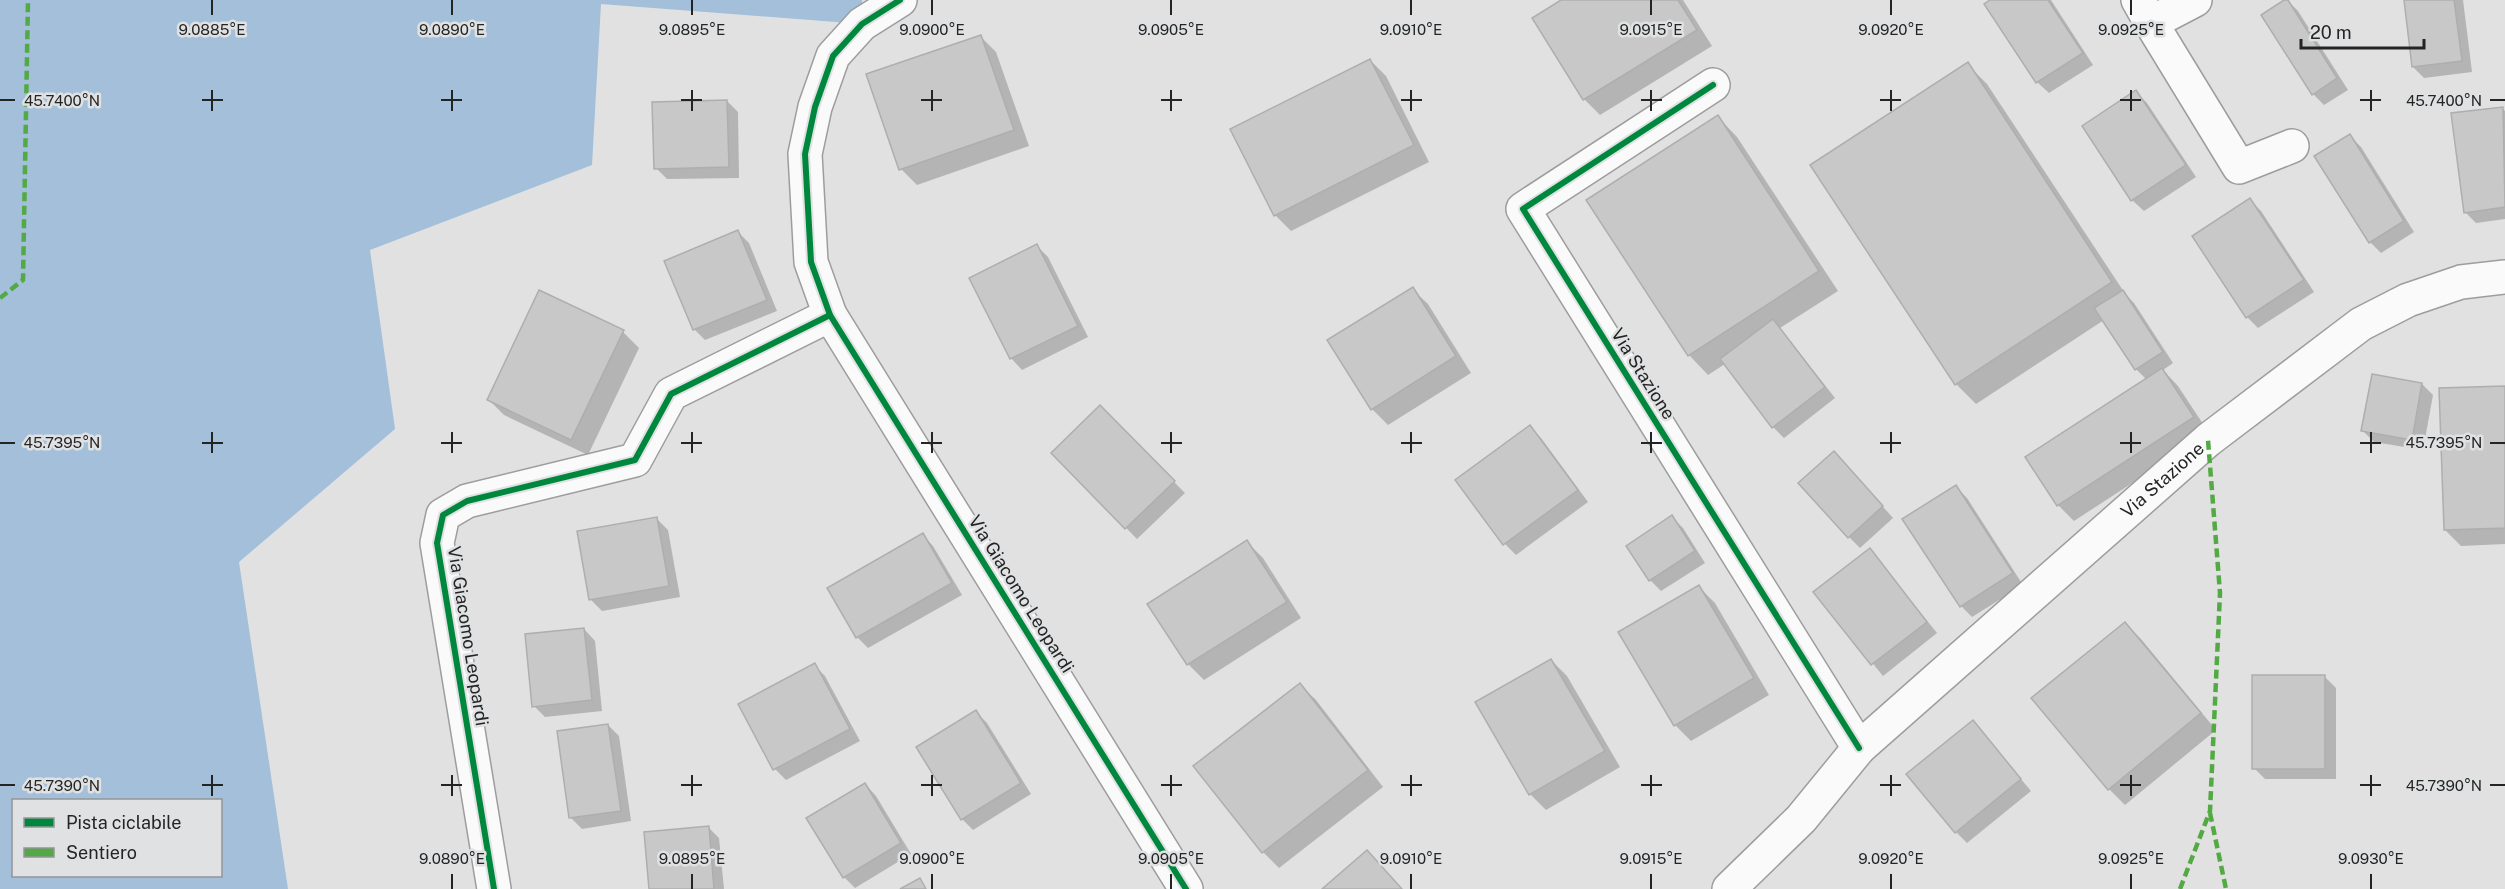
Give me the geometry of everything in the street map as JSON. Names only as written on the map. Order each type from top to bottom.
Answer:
[{"type":"street","name":"Via Giacomo Leopardi","points":[[900,0],[859,12],[833,56],[815,107],[806,154],[811,262],[830,315],[1186,889]]},
{"type":"street","points":[[2195,0],[2144,11],[2239,167],[2292,146]]},
{"type":"street","name":"Via Stazione","points":[[1713,85],[1522,209],[1859,748]]},
{"type":"street","name":"Via Stazione","points":[[1729,889],[1801,819],[1859,748],[2208,440],[2361,324],[2408,300],[2461,282],[2505,277]]},
{"type":"street","name":"Via Giacomo Leopardi","points":[[494,889],[437,543],[443,515],[467,501],[635,460],[671,394],[830,315]]},
{"type":"shaded area","points":[[0,0],[862,0],[862,24],[601,4],[592,165],[370,250],[395,429],[239,562],[288,889],[0,889]]},
{"type":"building","points":[[1561,0],[1678,0],[1697,30],[1583,100],[1532,18]]},
{"type":"building","points":[[1990,0],[2048,0],[2083,53],[2036,83],[1984,4]]},
{"type":"building","points":[[2284,0],[2288,0],[2337,78],[2312,95],[2261,15]]},
{"type":"building","points":[[2404,0],[2454,0],[2462,61],[2412,67]]},
{"type":"building","points":[[981,35],[1014,130],[899,170],[866,74]]},
{"type":"building","points":[[1370,59],[1414,145],[1274,216],[1230,129]]},
{"type":"building","points":[[1968,62],[2112,282],[1955,385],[1810,165]]},
{"type":"building","points":[[2136,90],[2186,165],[2131,201],[2082,126]]},
{"type":"building","points":[[727,100],[729,167],[654,169],[652,102]]},
{"type":"building","points":[[2503,107],[2505,207],[2464,213],[2451,113]]},
{"type":"building","points":[[1718,115],[1819,271],[1688,356],[1586,200]]},
{"type":"building","points":[[2350,134],[2404,221],[2369,243],[2314,156]]},
{"type":"building","points":[[2250,198],[2304,280],[2246,318],[2192,236]]},
{"type":"building","points":[[738,230],[767,300],[693,330],[664,261]]},
{"type":"building","points":[[1037,244],[1078,326],[1010,359],[969,278]]},
{"type":"building","points":[[1413,287],[1456,356],[1371,410],[1327,340]]},
{"type":"building","points":[[539,290],[624,330],[571,440],[487,400]]},
{"type":"building","points":[[2123,290],[2163,352],[2135,370],[2094,308]]},
{"type":"building","points":[[1773,319],[1825,387],[1772,428],[1720,359]]},
{"type":"building","points":[[2162,368],[2194,417],[2057,506],[2025,457]]},
{"type":"building","points":[[2372,374],[2422,383],[2412,440],[2361,431]]},
{"type":"building","points":[[2505,386],[2505,528],[2444,530],[2439,388]]},
{"type":"building","points":[[1100,405],[1175,481],[1125,529],[1051,453]]},
{"type":"building","points":[[1530,425],[1578,490],[1503,545],[1455,480]]},
{"type":"building","points":[[1834,451],[1883,506],[1848,538],[1798,483]]},
{"type":"building","points":[[1956,485],[2013,573],[1960,607],[1902,519]]},
{"type":"building","points":[[1672,515],[1695,551],[1649,581],[1626,546]]},
{"type":"building","points":[[657,517],[669,586],[589,600],[577,531]]},
{"type":"building","points":[[923,533],[952,583],[856,638],[827,588]]},
{"type":"building","points":[[1247,540],[1287,602],[1187,665],[1147,604]]},
{"type":"building","points":[[1870,548],[1927,622],[1871,665],[1813,592]]},
{"type":"building","points":[[1699,585],[1754,678],[1674,726],[1618,632]]},
{"type":"building","points":[[2125,622],[2201,713],[2108,790],[2031,698]]},
{"type":"building","points":[[584,628],[592,700],[532,707],[525,634]]},
{"type":"building","points":[[1551,659],[1605,751],[1529,795],[1475,702]]},
{"type":"building","points":[[815,663],[850,729],[773,770],[738,704]]},
{"type":"building","points":[[2252,675],[2325,675],[2325,769],[2252,769]]},
{"type":"building","points":[[1300,683],[1368,770],[1262,853],[1193,766]]},
{"type":"building","points":[[976,710],[1021,783],[961,820],[916,747]]},
{"type":"building","points":[[1973,720],[2021,779],[1955,833],[1906,774]]},
{"type":"building","points":[[608,724],[621,811],[569,818],[557,731]]},
{"type":"building","points":[[865,783],[901,843],[843,878],[806,818]]},
{"type":"building","points":[[709,826],[714,889],[649,889],[644,832]]},
{"type":"building","points":[[1367,850],[1402,889],[1322,889]]},
{"type":"building","points":[[920,878],[926,889],[900,889]]},
{"type":"marked path","points":[[0,298],[23,280],[28,0]]},
{"type":"marked path","points":[[2180,889],[2210,811],[2220,593],[2208,440]]},
{"type":"marked path","points":[[2210,813],[2226,889]]},
{"type":"cycle path","points":[[900,0],[862,24],[833,56],[815,107],[805,154],[811,262],[830,315],[1186,889]]},
{"type":"cycle path","points":[[1713,85],[1523,209],[1859,748]]},
{"type":"cycle path","points":[[494,889],[437,543],[443,515],[467,501],[635,460],[671,394],[830,315]]}]
